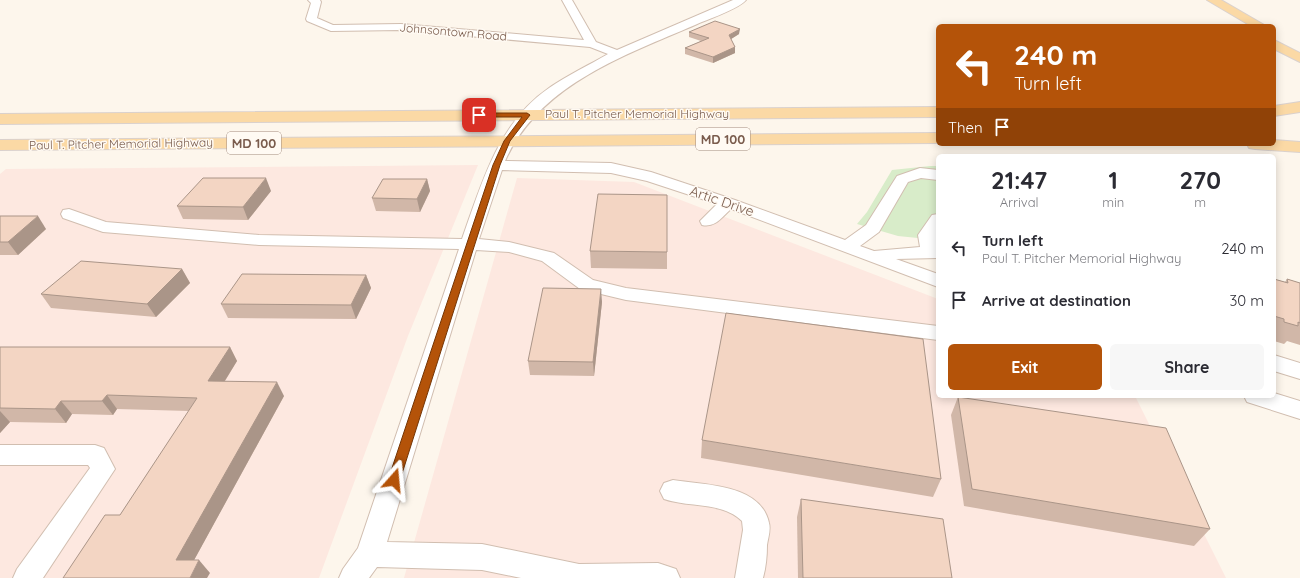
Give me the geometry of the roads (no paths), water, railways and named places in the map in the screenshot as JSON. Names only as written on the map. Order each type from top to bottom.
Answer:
[{"type":"main road","points":[[1213,0],[1256,24]]},
{"type":"main road","points":[[1199,1],[1239,24]]},
{"type":"main road","points":[[1276,36],[1300,56]]},
{"type":"main road","points":[[1276,45],[1300,56]]},
{"type":"main road","points":[[1276,111],[1300,107]]},
{"type":"main road","name":"Paul T. Pitcher Memorial Highway","points":[[0,119],[936,112]]},
{"type":"main road","points":[[1276,116],[1300,117]]},
{"type":"main road","name":"Paul T. Pitcher Memorial Highway","points":[[0,145],[936,138]]},
{"type":"main road","points":[[1276,142],[1300,143]]},
{"type":"main road","points":[[1276,145],[1300,147]]},
{"type":"street","name":"Johnsontown Road","points":[[313,0],[316,2],[311,19],[331,28],[402,27],[592,44],[617,54]]},
{"type":"street","points":[[567,0],[592,44]]},
{"type":"street","points":[[370,566],[470,244],[496,165],[507,141],[527,115],[553,91],[617,54],[718,12],[737,0]]},
{"type":"street","name":"Artic Drive","points":[[496,165],[611,168],[651,177],[729,203],[848,246],[936,280]]},
{"type":"street","points":[[848,246],[873,228],[902,179],[920,173],[936,175]]},
{"type":"street","points":[[708,221],[729,203]]},
{"type":"street","points":[[69,214],[103,227],[259,240],[470,244],[509,247],[548,257],[587,285],[626,294],[936,333]]},
{"type":"street","points":[[872,255],[933,253],[927,235],[936,222]]},
{"type":"street","points":[[1276,363],[1300,371]]},
{"type":"street","points":[[1261,398],[1300,410]]},
{"type":"street","points":[[0,455],[95,455],[103,469],[27,578]]},
{"type":"street","points":[[673,491],[732,500],[745,506],[752,513],[756,523],[752,568],[749,578]]},
{"type":"street","points":[[353,578],[370,566],[482,557],[579,577],[660,577]]}]
